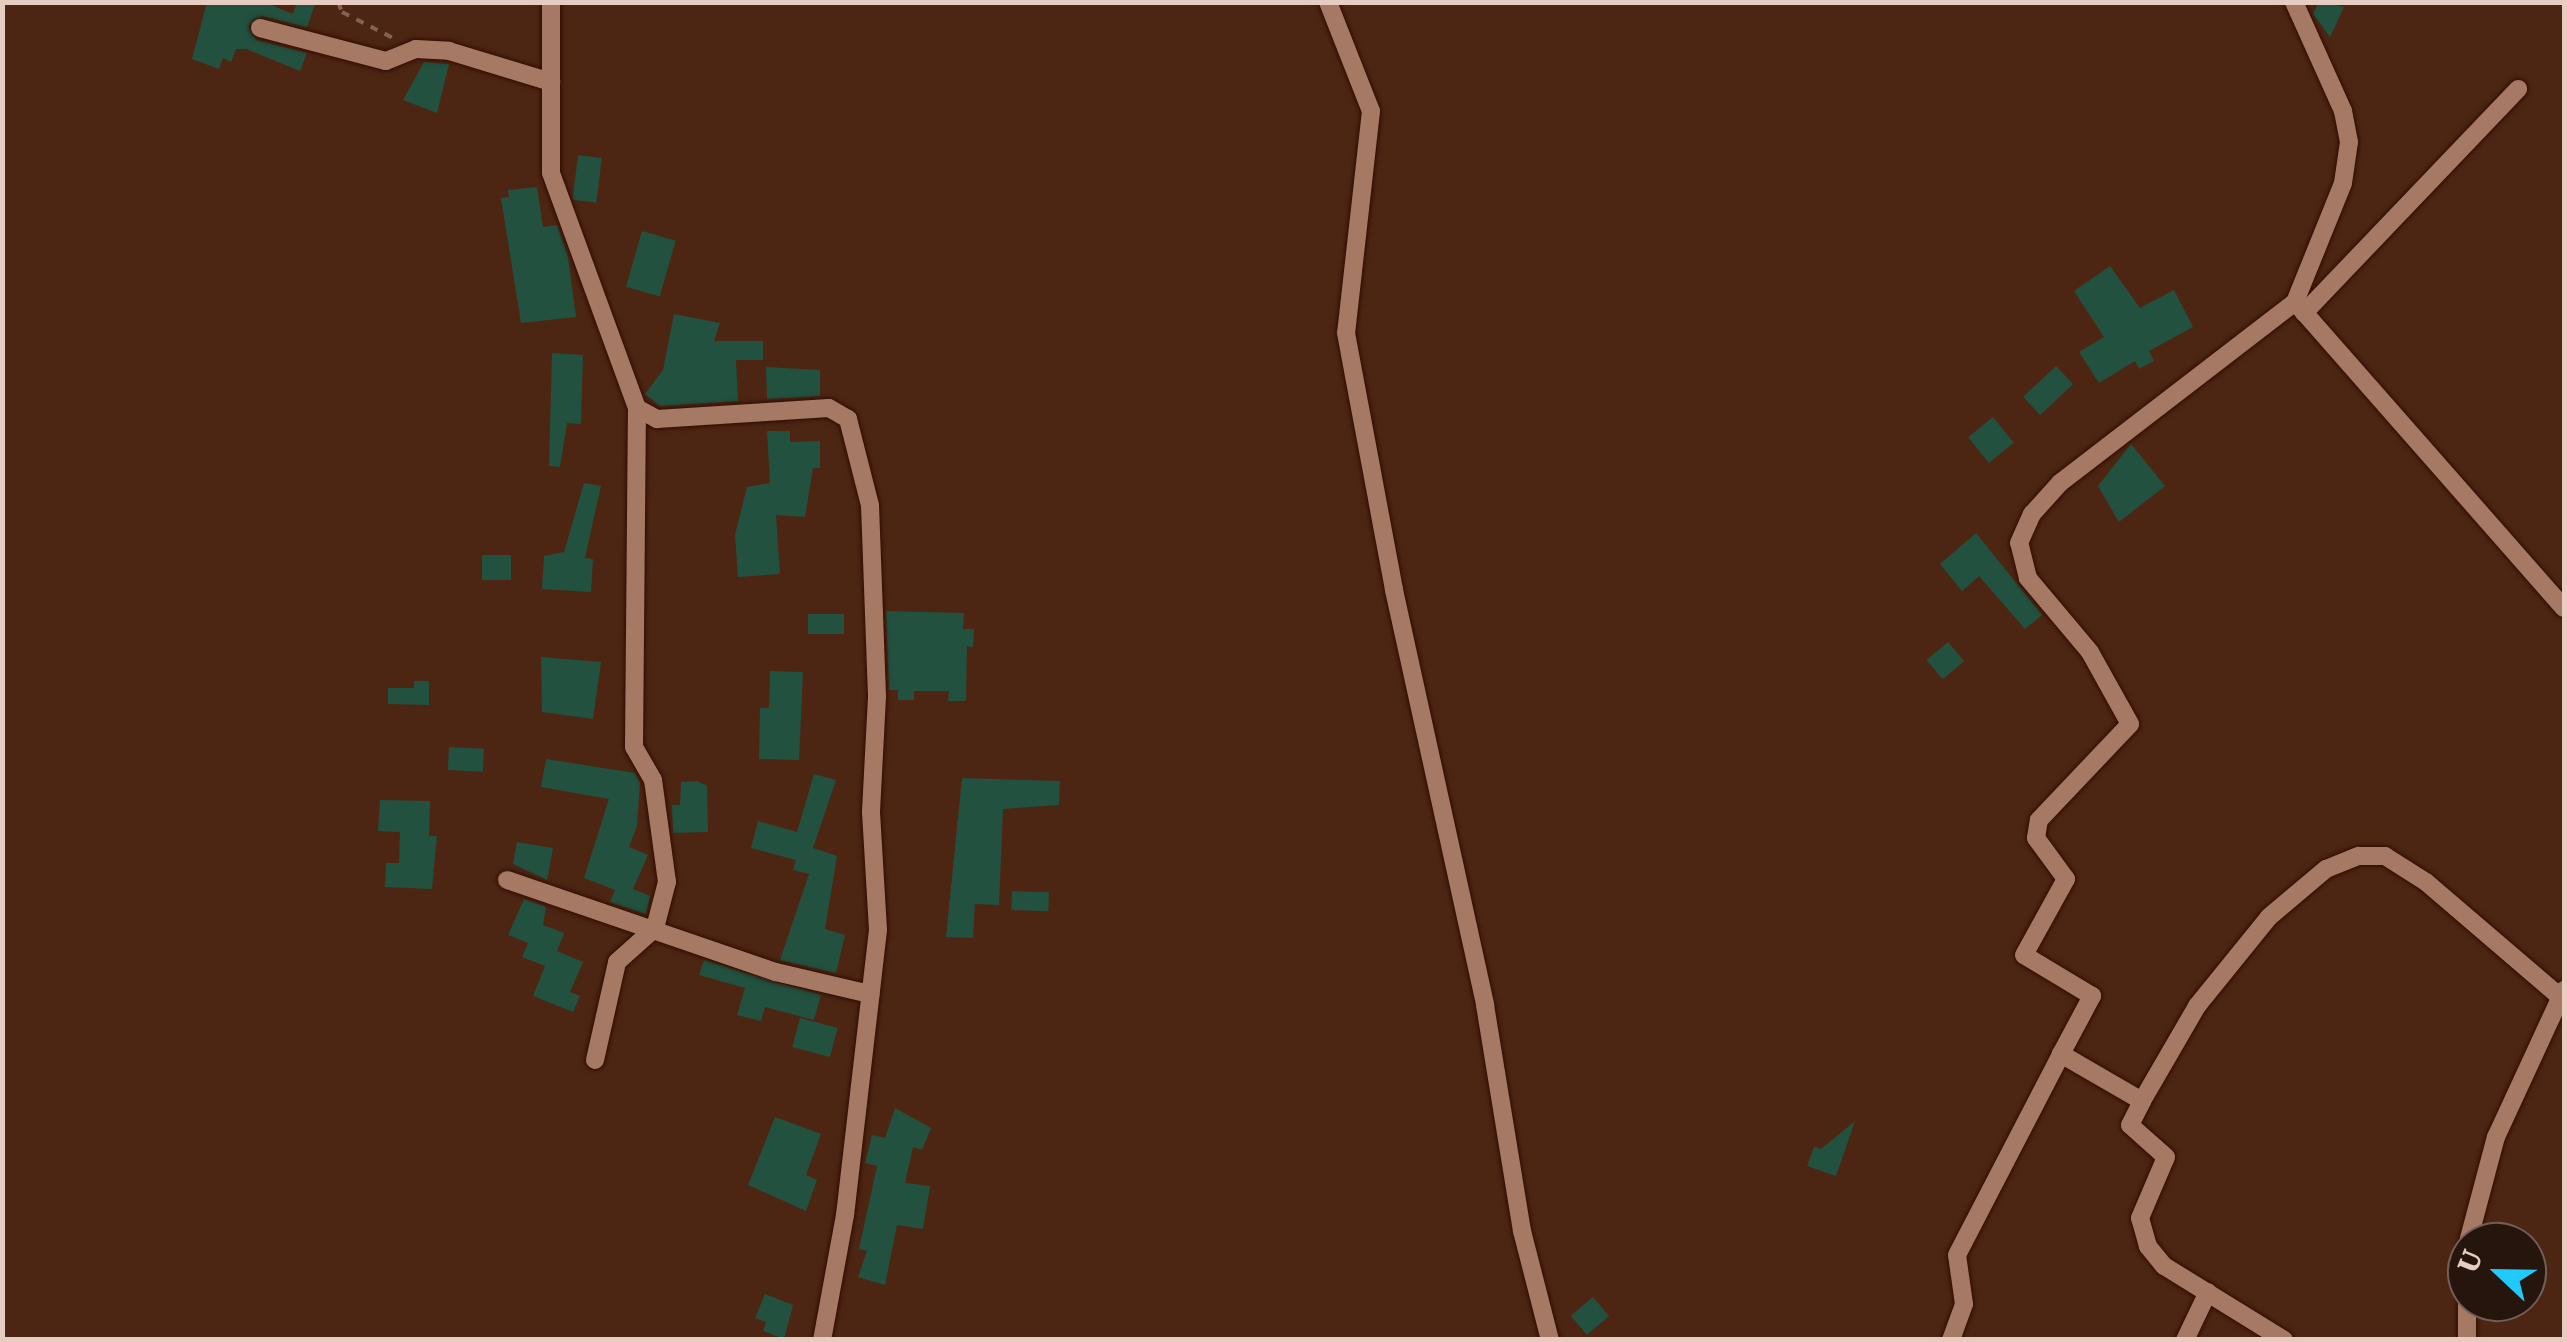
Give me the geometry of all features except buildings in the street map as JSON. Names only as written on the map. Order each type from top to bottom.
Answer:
[{"type":"street","points":[[551,2],[557,196],[636,408],[634,748],[653,780],[668,882],[655,928],[617,962],[596,1060]]},
{"type":"street","points":[[1328,2],[1371,111],[1346,334],[1394,590],[1485,1005],[1522,1231],[1550,1340]]},
{"type":"street","points":[[2294,2],[2344,111],[2349,142],[2343,183],[2300,308]]},
{"type":"street","points":[[260,28],[386,61],[410,51],[449,52],[552,82]]},
{"type":"street","points":[[1951,1340],[1964,1292],[1957,1255],[2092,996],[2024,955],[2066,879],[2036,829],[2130,724],[2090,652],[2028,578],[2020,543],[2032,514],[2060,483],[2300,308],[2518,89]]},
{"type":"street","points":[[2300,308],[2564,608]]},
{"type":"street","points":[[636,408],[657,420],[804,405],[829,408],[848,420],[874,546],[871,812],[878,930],[842,1232],[822,1340]]},
{"type":"street","points":[[2284,1340],[2164,1266],[2141,1233],[2140,1218],[2168,1161],[2130,1125],[2197,1006],[2269,917],[2338,861],[2385,856],[2426,882],[2562,993],[2496,1138],[2473,1222]]},
{"type":"street","points":[[507,880],[776,972],[870,994]]},
{"type":"street","points":[[2061,1054],[2142,1100]]},
{"type":"street","points":[[2185,1340],[2208,1292]]},
{"type":"path","points":[[338,2],[342,12],[387,32],[410,51]]}]
